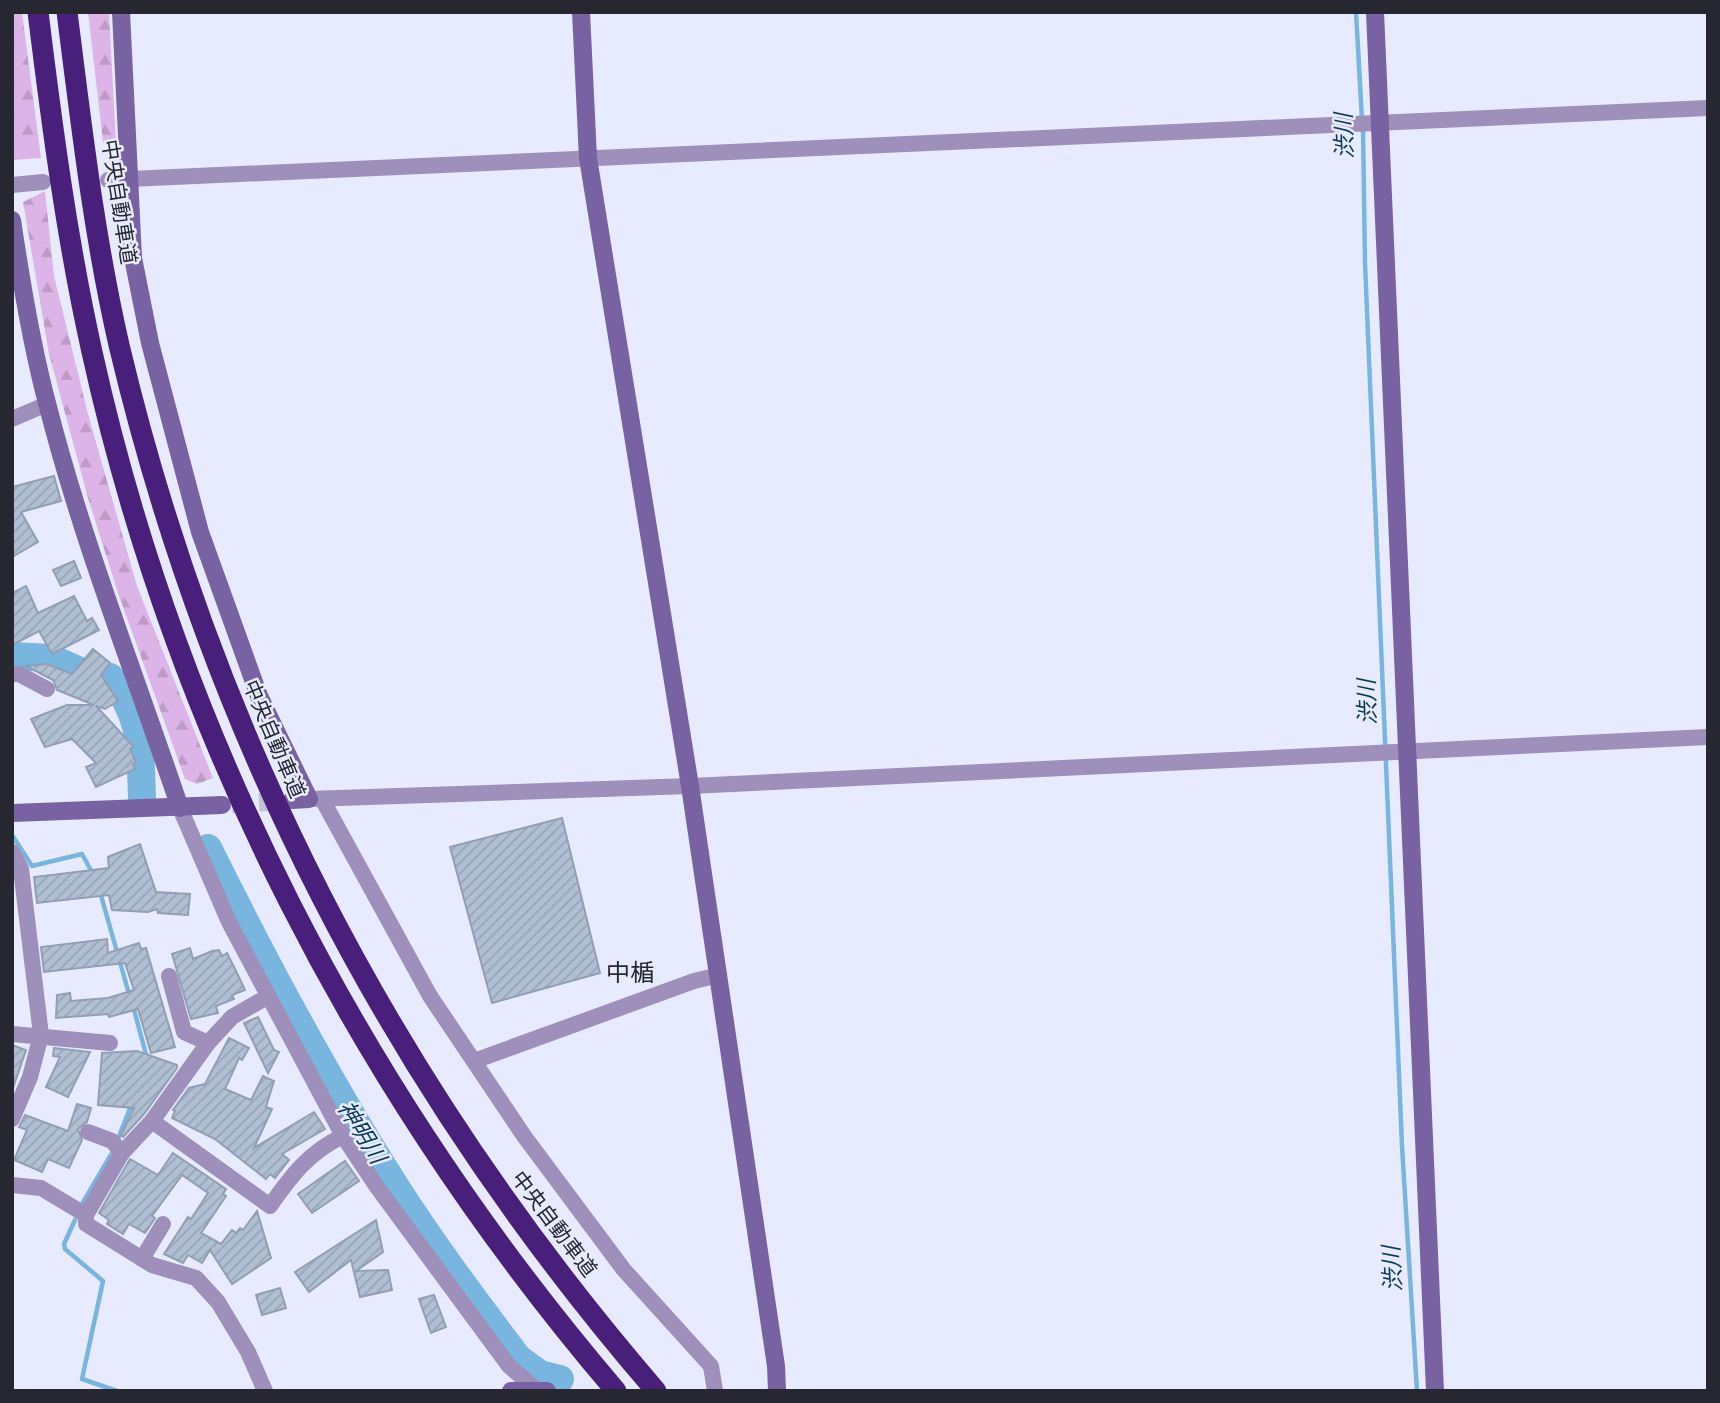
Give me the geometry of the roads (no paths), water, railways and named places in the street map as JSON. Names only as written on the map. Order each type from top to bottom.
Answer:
[{"type":"highway","points":[[38,12],[73,250],[92,351],[123,474],[159,589],[236,793],[288,903],[388,1083],[448,1175],[516,1268],[617,1391]]},
{"type":"highway","name":"中央自動車道","points":[[67,12],[98,234],[119,343],[184,575],[222,680],[265,781],[311,880],[361,976],[428,1086],[480,1166],[541,1250],[656,1391]]},
{"type":"street","points":[[121,12],[117,180],[150,343],[200,532],[259,696],[307,799],[430,996],[524,1136],[624,1270],[711,1366],[715,1391]]},
{"type":"street","points":[[581,12],[588,158],[719,975],[776,1366],[776,1391]]},
{"type":"street","points":[[1375,12],[1402,751],[1435,1391]]},
{"type":"street","points":[[117,180],[1708,108]]},
{"type":"street","points":[[12,185],[43,182]]},
{"type":"street","points":[[12,220],[18,302],[97,569],[180,808],[229,922],[343,1136],[377,1187],[509,1366],[540,1390]]},
{"type":"street","points":[[12,419],[47,404]]},
{"type":"street","points":[[12,674],[19,674],[47,689]]},
{"type":"street","points":[[307,799],[690,786],[1708,737]]},
{"type":"street","points":[[12,813],[222,805]]},
{"type":"street","points":[[12,1119],[30,1077],[41,1035],[18,895],[21,869],[13,855]]},
{"type":"street","points":[[474,1061],[694,981],[719,975]]},
{"type":"street","points":[[169,976],[184,1032],[208,1044]]},
{"type":"street","points":[[265,1391],[248,1352],[218,1302],[195,1278],[152,1265],[86,1224],[86,1215],[122,1153],[152,1121],[208,1044],[233,1017],[267,997]]},
{"type":"street","points":[[12,1034],[110,1043]]},
{"type":"street","points":[[152,1121],[270,1206],[293,1172],[312,1154],[343,1136]]},
{"type":"street","points":[[88,1132],[112,1141],[122,1153]]},
{"type":"street","points":[[12,1185],[41,1188],[86,1215]]},
{"type":"street","points":[[142,1259],[163,1224]]},
{"type":"street","points":[[511,1391],[540,1390]]},
{"type":"waterway","name":"渋川","points":[[1356,12],[1362,120]]},
{"type":"waterway","name":"渋川","points":[[1363,128],[1365,263],[1402,1146],[1417,1391]]},
{"type":"waterway","name":"神明川","points":[[12,656],[51,658],[91,676],[110,677],[129,706],[138,734],[142,798]]},
{"type":"waterway","points":[[12,835],[32,866],[82,854],[93,874]]},
{"type":"waterway","name":"神明川","points":[[208,848],[320,1061],[408,1206],[518,1358],[540,1374],[560,1379]]},
{"type":"waterway","points":[[100,892],[129,994]]},
{"type":"waterway","points":[[133,1006],[147,1058]]},
{"type":"waterway","points":[[118,1139],[132,1103]]},
{"type":"waterway","points":[[82,1204],[112,1153]]},
{"type":"waterway","points":[[75,1220],[64,1244],[65,1249],[103,1281],[82,1379],[117,1391]]},
{"type":"tunnel","points":[[232,804],[288,801]]},
{"type":"district","name":"中楯","points":[[630,973]]}]
